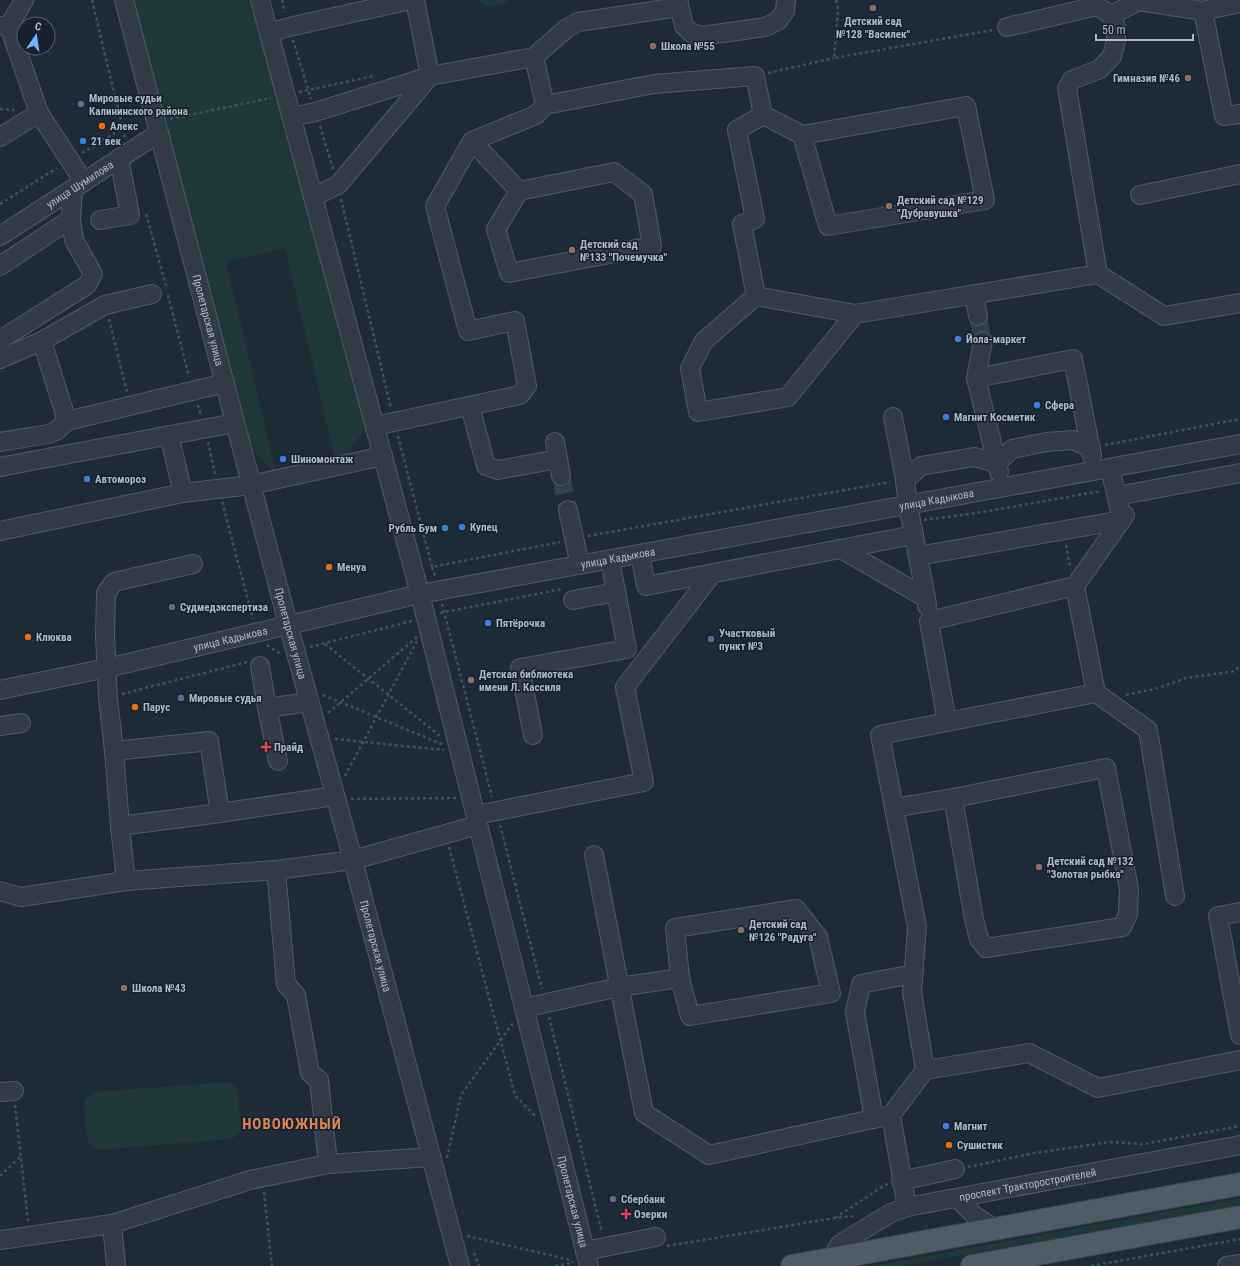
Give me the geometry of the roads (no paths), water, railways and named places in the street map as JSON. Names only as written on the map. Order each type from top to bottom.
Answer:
[{"type":"main road","points":[[792,1266],[1240,1184]]},
{"type":"main road","points":[[972,1266],[1240,1217]]},
{"type":"street","points":[[0,340],[87,285],[93,274],[74,240],[71,219],[79,185],[70,160],[38,113],[5,26],[24,0]]},
{"type":"street","name":"Пролетарская улица","points":[[124,0],[307,695],[335,798],[439,1159],[460,1266]]},
{"type":"street","name":"Пролетарская улица","points":[[260,0],[420,594],[472,798],[524,1008],[581,1260]]},
{"type":"street","points":[[269,33],[341,8],[411,0]]},
{"type":"street","points":[[415,0],[430,76]]},
{"type":"street","points":[[292,117],[315,112],[430,76],[534,57],[567,28],[578,22],[679,4],[684,26],[691,33],[702,36],[765,27],[778,21],[785,11],[786,0]]},
{"type":"street","points":[[1007,27],[1101,7],[1139,1],[1203,11],[1240,3]]},
{"type":"street","points":[[1098,274],[1067,88],[1072,80],[1100,69],[1112,56],[1116,41],[1116,28],[1101,7]]},
{"type":"street","points":[[1203,11],[1224,116],[1240,114]]},
{"type":"street","points":[[534,57],[545,105]]},
{"type":"street","points":[[313,197],[338,185],[430,76]]},
{"type":"street","points":[[375,426],[520,395],[528,386],[515,322],[468,331],[435,206],[472,140],[536,115],[545,105],[654,84],[755,76],[763,115]]},
{"type":"street","points":[[763,115],[802,135],[966,106],[985,200],[828,226],[802,135]]},
{"type":"street","points":[[0,137],[38,113]]},
{"type":"street","points":[[756,296],[742,224],[755,219],[737,130],[763,115]]},
{"type":"street","name":"улица Шумилова","points":[[0,236],[119,158],[157,127]]},
{"type":"street","points":[[472,140],[519,191]]},
{"type":"street","points":[[100,220],[130,215],[119,158]]},
{"type":"street","points":[[614,172],[643,194],[652,246],[509,273],[496,229],[519,191],[614,172]]},
{"type":"street","points":[[1140,195],[1240,174]]},
{"type":"street","points":[[0,266],[71,219]]},
{"type":"street","points":[[756,296],[855,314],[1098,274],[1164,316],[1240,303]]},
{"type":"street","points":[[0,359],[42,341],[105,305],[152,294]]},
{"type":"street","points":[[974,294],[978,316]]},
{"type":"street","points":[[756,296],[704,341],[690,368],[698,412],[788,397],[855,314]]},
{"type":"street","points":[[42,341],[67,421]]},
{"type":"street","points":[[983,341],[976,378],[1002,488]]},
{"type":"street","points":[[976,378],[1073,359],[1090,448],[1117,496],[1122,520]]},
{"type":"street","points":[[0,442],[48,434],[56,431],[67,421],[224,383]]},
{"type":"street","points":[[470,406],[486,466],[498,470],[558,459]]},
{"type":"street","points":[[892,417],[905,480],[908,505],[926,598],[947,722]]},
{"type":"street","points":[[0,467],[235,423]]},
{"type":"street","points":[[169,435],[183,493]]},
{"type":"street","points":[[997,463],[1012,449],[1047,442],[1073,440],[1090,448]]},
{"type":"street","name":"улица Кадыкова","points":[[0,690],[107,668],[420,594],[1240,444]]},
{"type":"street","points":[[0,531],[183,493],[251,485],[383,456]]},
{"type":"street","points":[[905,480],[921,466],[974,457],[997,463]]},
{"type":"street","points":[[1117,496],[1240,473]]},
{"type":"street","points":[[929,621],[1075,586],[1142,491]]},
{"type":"street","points":[[568,510],[580,565]]},
{"type":"street","points":[[918,556],[1122,520]]},
{"type":"street","points":[[640,554],[646,586],[914,535]]},
{"type":"street","points":[[841,548],[926,598]]},
{"type":"street","points":[[533,735],[520,668],[627,649],[610,560]]},
{"type":"street","points":[[126,882],[108,698],[105,635],[106,593],[114,582],[193,564]]},
{"type":"street","points":[[0,891],[21,897],[126,882],[276,870],[353,860],[445,834],[496,811],[644,782],[625,687],[713,573]]},
{"type":"street","points":[[1075,586],[1101,696],[1148,730],[1176,896]]},
{"type":"street","points":[[573,600],[616,592]]},
{"type":"street","points":[[260,666],[278,761]]},
{"type":"street","points":[[267,708],[307,695]]},
{"type":"street","points":[[925,1070],[912,992],[917,927],[880,735],[1101,696]]},
{"type":"street","points":[[0,726],[21,723]]},
{"type":"street","points":[[114,752],[210,741],[220,813]]},
{"type":"street","points":[[894,808],[1106,768],[1128,889],[1128,914],[1122,927],[986,948],[979,938],[974,919],[952,798]]},
{"type":"street","points":[[120,826],[335,798]]},
{"type":"street","points":[[594,855],[644,1113],[709,1155],[882,1117],[925,1070],[1029,1053],[1098,1088],[1240,1060]]},
{"type":"street","points":[[276,870],[286,984],[296,995],[310,1073],[319,1080],[328,1164]]},
{"type":"street","points":[[796,908],[818,937],[830,992],[690,1016],[680,978],[675,928],[796,908]]},
{"type":"street","points":[[1240,912],[1218,916],[1240,1035]]},
{"type":"street","points":[[907,1207],[855,1012],[861,984],[913,974]]},
{"type":"street","points":[[524,1008],[545,1002],[680,978]]},
{"type":"street","name":"проспект Тракторостроителей","points":[[831,1259],[840,1244],[891,1213],[907,1207],[958,1199],[1240,1145]]},
{"type":"street","points":[[0,1240],[112,1224],[250,1180],[328,1164],[439,1159]]},
{"type":"street","points":[[901,1181],[955,1169]]},
{"type":"street","points":[[958,1199],[975,1216],[995,1229]]},
{"type":"street","points":[[112,1224],[116,1266]]},
{"type":"street","points":[[581,1260],[605,1247],[659,1242]]},
{"type":"tunnel","points":[[978,316],[983,341]]},
{"type":"tunnel","points":[[561,476],[568,510]]},
{"type":"place","name":"Детский сад №128 \"Василек\"","points":[[873,8]]},
{"type":"place","name":"Школа №55","points":[[653,46]]},
{"type":"place","name":"Гимназия №46","points":[[1188,78]]},
{"type":"place","name":"Мировые судьи Калининского района","points":[[81,104]]},
{"type":"place","name":"Алекс","points":[[102,126]]},
{"type":"place","name":"21 век","points":[[83,141]]},
{"type":"place","name":"Детский сад №129 \"Дубравушка\"","points":[[889,206]]},
{"type":"place","name":"Детский сад №133 \"Почемучка\"","points":[[572,250]]},
{"type":"place","name":"Йола-маркет","points":[[958,339]]},
{"type":"place","name":"Сфера","points":[[1037,405]]},
{"type":"place","name":"Магнит Косметик","points":[[946,417]]},
{"type":"place","name":"Шиномонтаж","points":[[283,459]]},
{"type":"place","name":"Автомороз","points":[[87,479]]},
{"type":"place","name":"Купец","points":[[462,527]]},
{"type":"place","name":"Рубль Бум","points":[[445,528]]},
{"type":"place","name":"Менуа","points":[[329,567]]},
{"type":"place","name":"Судмедэкспертиза","points":[[172,607]]},
{"type":"place","name":"Пятёрочка","points":[[488,623]]},
{"type":"place","name":"Клюква","points":[[28,637]]},
{"type":"place","name":"Участковый пункт №3","points":[[711,639]]},
{"type":"place","name":"Детская библиотека имени Л. Кассиля","points":[[471,680]]},
{"type":"place","name":"Мировые судья","points":[[181,698]]},
{"type":"place","name":"Парус","points":[[135,707]]},
{"type":"place","name":"Прайд","points":[[266,747]]},
{"type":"place","name":"Детский сад №132 \"Золотая рыбка\"","points":[[1039,867]]},
{"type":"place","name":"Детский сад №126 \"Радуга\"","points":[[741,930]]},
{"type":"place","name":"Школа №43","points":[[124,988]]},
{"type":"place","name":"Магнит","points":[[946,1126]]},
{"type":"place","name":"Сушистик","points":[[949,1145]]},
{"type":"place","name":"Сбербанк","points":[[613,1199]]},
{"type":"place","name":"Озерки","points":[[626,1214]]},
{"type":"district","name":"НОВОЮЖНЫЙ","points":[[292,1124]]}]
